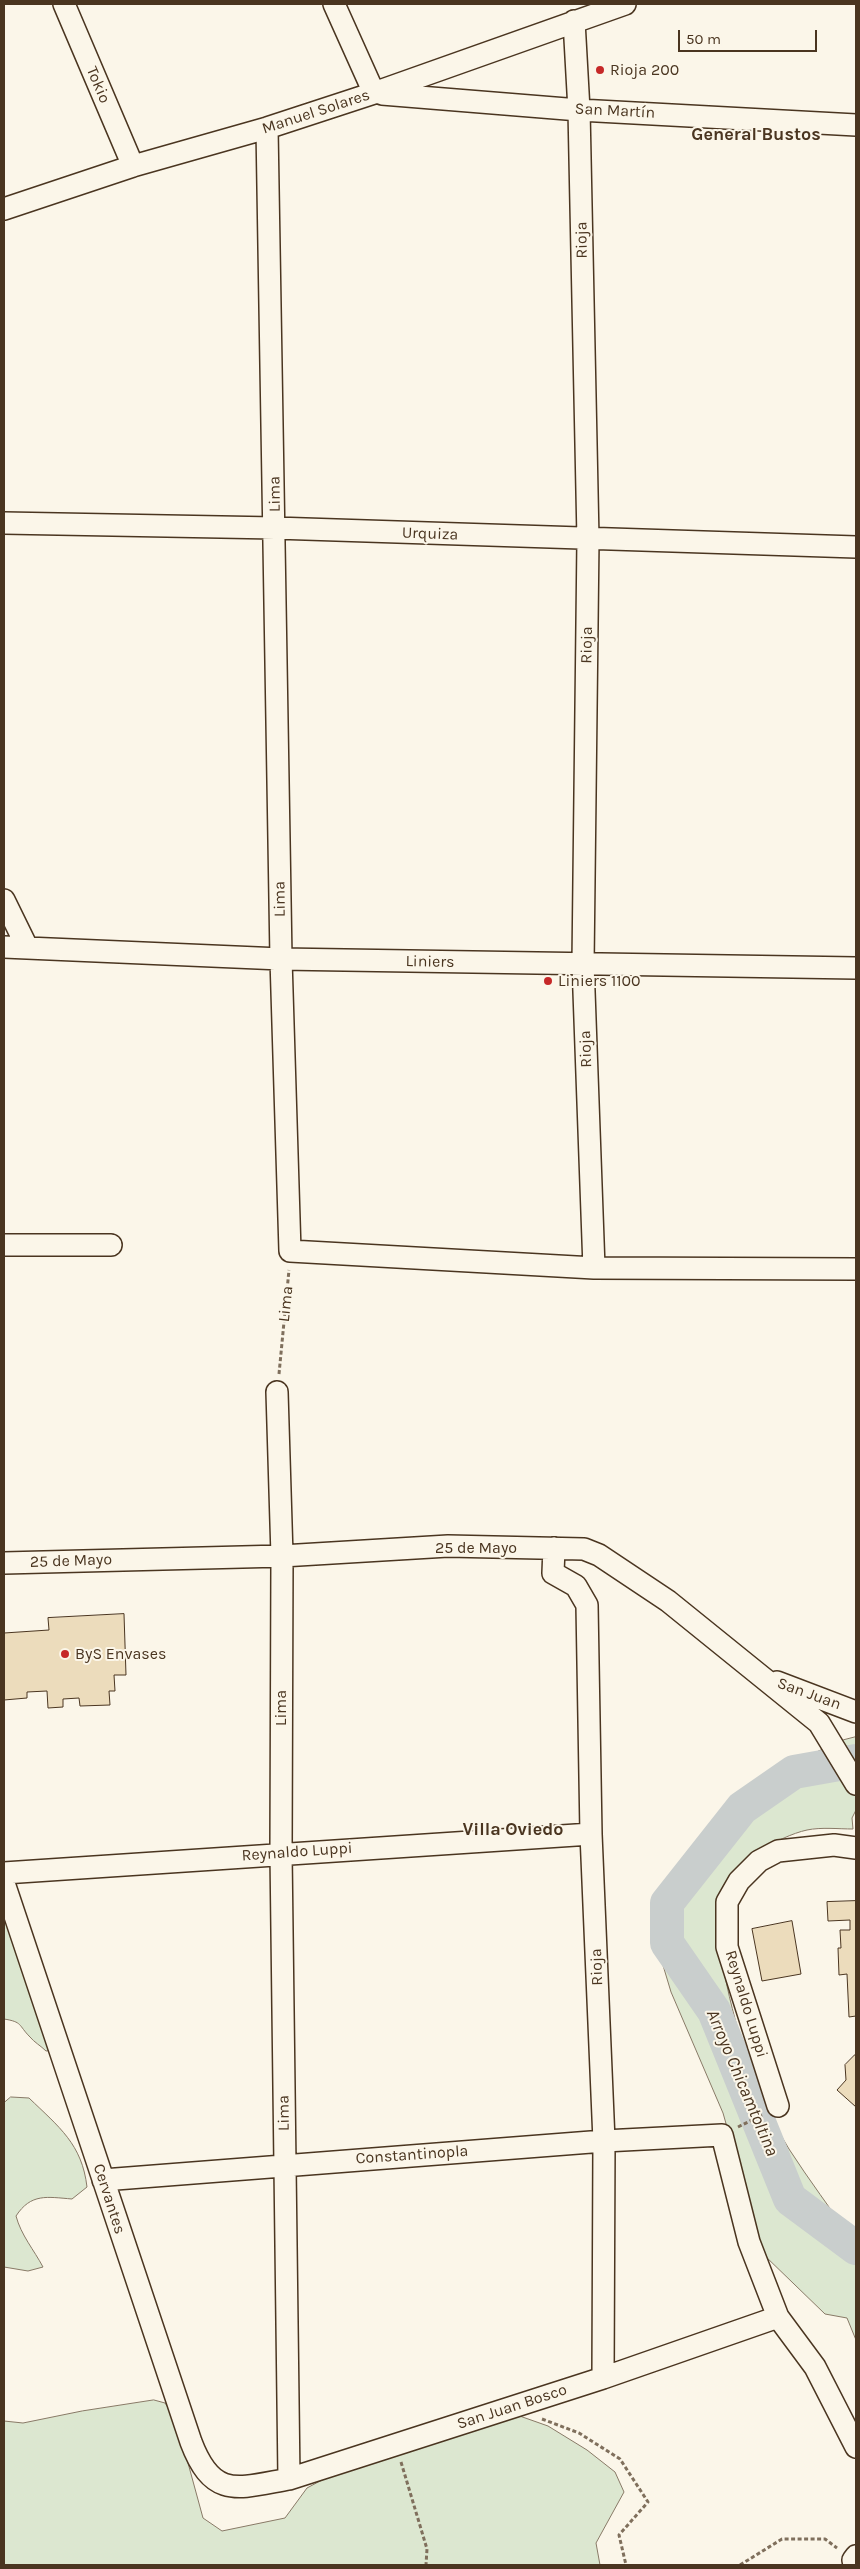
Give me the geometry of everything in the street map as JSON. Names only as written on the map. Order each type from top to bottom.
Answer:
[{"type":"street","name":"Tokio","points":[[64,4],[133,166]]},
{"type":"street","points":[[334,4],[374,93]]},
{"type":"street","name":"Manuel Solares","points":[[4,209],[133,166],[267,128],[374,93],[625,4]]},
{"type":"street","name":"Rioja","points":[[574,21],[579,110],[588,539],[583,964],[594,1268]]},
{"type":"street","name":"San Martín","points":[[374,93],[579,110],[856,125]]},
{"type":"street","name":"Lima","points":[[267,128],[281,959],[290,1251]]},
{"type":"street","name":"Urquiza","points":[[4,523],[275,528],[856,547]]},
{"type":"street","points":[[4,900],[27,948]]},
{"type":"street","name":"Liniers","points":[[4,947],[281,959],[856,968]]},
{"type":"street","points":[[4,1245],[111,1245]]},
{"type":"street","points":[[290,1251],[594,1268],[856,1269]]},
{"type":"street","name":"Lima","points":[[277,1392],[282,1556],[281,1853],[289,2479]]},
{"type":"street","name":"25 de Mayo","points":[[4,1563],[282,1556],[448,1546],[584,1549],[599,1555],[668,1601],[819,1723],[856,1784]]},
{"type":"street","name":"Rioja","points":[[554,1548],[552,1573],[576,1586],[586,1605],[591,1834],[604,2141],[603,2378]]},
{"type":"street","name":"San Juan","points":[[761,1676],[856,1712]]},
{"type":"street","name":"Reynaldo Luppi","points":[[4,1873],[281,1853],[591,1834]]},
{"type":"street","name":"Reynaldo Luppi","points":[[778,2106],[727,1947],[727,1902],[739,1881],[758,1861],[778,1851],[834,1845],[856,1848]]},
{"type":"street","name":"Cervantes","points":[[4,1883],[199,2463],[206,2474],[217,2481],[230,2487],[243,2488]]},
{"type":"street","points":[[722,2135],[749,2242],[778,2318],[815,2367],[856,2447]]},
{"type":"street","name":"Constantinopla","points":[[103,2180],[604,2141],[722,2135]]},
{"type":"street","name":"San Juan Bosco","points":[[243,2488],[289,2479],[396,2445],[603,2378],[778,2318]]},
{"type":"path","name":"Lima","points":[[277,1392],[290,1251]]},
{"type":"path","points":[[722,2135],[778,2106]]},
{"type":"path","points":[[523,2404],[539,2418],[579,2433],[620,2459],[648,2502],[620,2536],[626,2565]]},
{"type":"path","points":[[396,2445],[427,2549],[426,2565]]},
{"type":"path","points":[[740,2565],[782,2539],[825,2540],[854,2560]]},
{"type":"green space","points":[[856,1737],[856,1810],[852,1818],[853,1829],[824,1828],[807,1830],[783,1839],[756,1854],[732,1874],[724,1885],[717,1904],[717,1920],[718,1936],[732,2009],[747,2058],[766,2105],[789,2149],[804,2172],[852,2240],[856,2242],[856,2340],[847,2318],[825,2314],[763,2254],[723,2113],[671,1992],[653,1932],[663,1887],[686,1853],[741,1796],[812,1754],[843,1740]]},
{"type":"green space","points":[[4,1887],[54,2050],[46,2051],[20,2025],[4,2019]]},
{"type":"green space","points":[[11,2097],[29,2098],[67,2137],[80,2159],[87,2187],[72,2199],[47,2197],[34,2200],[28,2203],[16,2216],[24,2236],[43,2267],[28,2271],[4,2267],[4,2103]]},
{"type":"green space","points":[[154,2400],[165,2403],[176,2419],[203,2518],[222,2531],[285,2518],[307,2488],[335,2473],[514,2414],[548,2426],[587,2450],[615,2472],[624,2492],[596,2543],[600,2565],[4,2565],[4,2421],[23,2423],[82,2411]]},
{"type":"building","name":"ByS Envases","points":[[124,1614],[126,1675],[114,1675],[115,1691],[109,1691],[110,1705],[80,1706],[79,1698],[63,1699],[63,1707],[48,1708],[47,1691],[27,1692],[27,1698],[4,1700],[4,1633],[49,1630],[48,1618]]},
{"type":"building","points":[[856,1901],[856,2016],[849,2017],[847,1974],[839,1975],[838,1948],[841,1948],[840,1930],[850,1930],[850,1920],[828,1921],[827,1902]]},
{"type":"building","points":[[792,1921],[801,1974],[762,1981],[752,1929]]},
{"type":"building","points":[[855,2055],[856,2107],[837,2090],[846,2080],[845,2065]]},
{"type":"waterway","name":"Arroyo Chicamtoltina","points":[[856,1761],[794,1772],[742,1808],[667,1903],[667,1943],[714,2011],[790,2199],[856,2248]]},
{"type":"place","name":"Rioja 200","points":[[600,70]]},
{"type":"place","name":"Liniers 1100","points":[[548,981]]},
{"type":"place","name":"ByS Envases","points":[[65,1654]]},
{"type":"district","name":"General Bustos","points":[[756,135]]},
{"type":"district","name":"Villa Oviedo","points":[[513,1830]]}]
